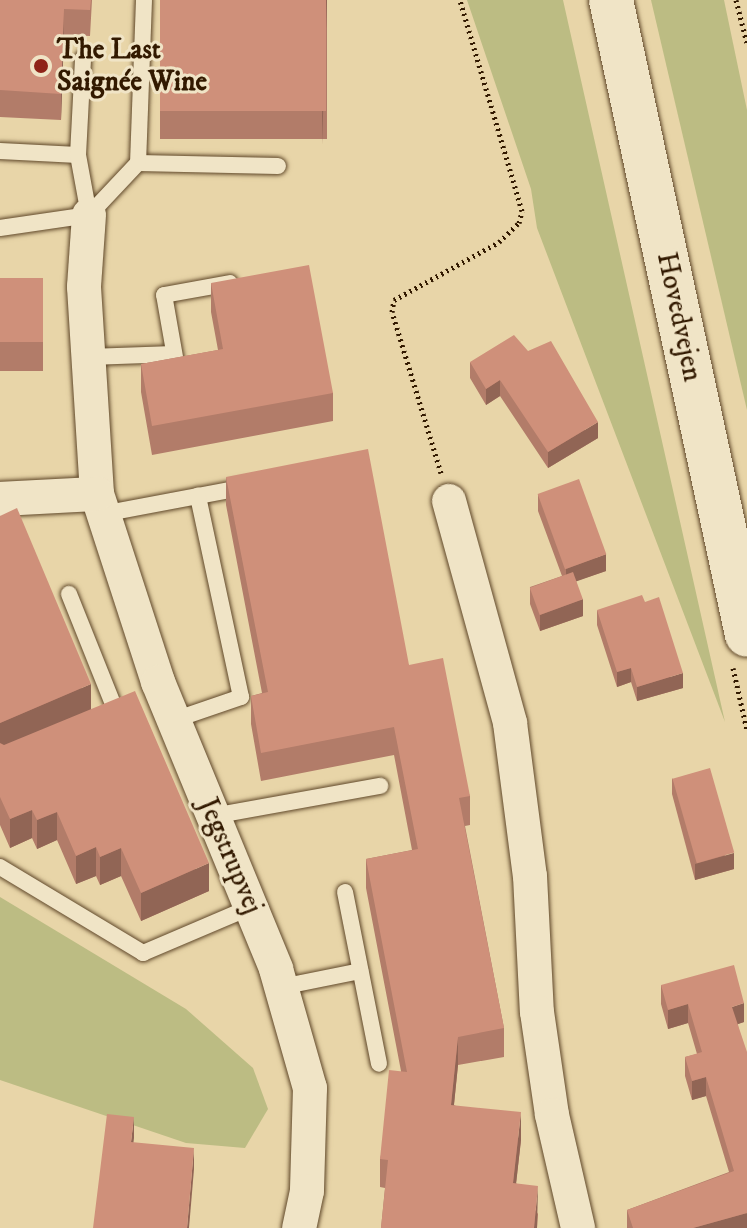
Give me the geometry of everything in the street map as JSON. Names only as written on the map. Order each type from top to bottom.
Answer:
[{"type":"main road","name":"Hovedvejen","points":[[611,0],[747,635]]},
{"type":"street","name":"Jegstrupvej","points":[[89,215],[84,287],[100,504],[138,710],[213,816],[281,987],[310,1088],[307,1191],[299,1228]]},
{"type":"street","points":[[0,499],[100,504]]},
{"type":"street","points":[[449,501],[510,723],[530,876],[537,1012],[552,1115],[578,1228]]},
{"type":"lane","points":[[0,228],[89,215],[138,163],[144,0]]},
{"type":"lane","points":[[83,58],[78,155],[89,215]]},
{"type":"lane","points":[[0,151],[78,155]]},
{"type":"lane","points":[[138,163],[278,166]]},
{"type":"lane","points":[[178,374],[164,295],[250,280]]},
{"type":"lane","points":[[89,357],[174,354]]},
{"type":"lane","points":[[100,504],[198,496],[269,483]]},
{"type":"lane","points":[[69,594],[138,710],[241,697],[198,496]]},
{"type":"lane","points":[[213,816],[380,786]]},
{"type":"lane","points":[[0,867],[143,953],[251,907]]},
{"type":"lane","points":[[345,892],[379,1064]]},
{"type":"lane","points":[[281,987],[360,971]]},
{"type":"path","points":[[449,501],[397,330],[394,300],[499,242],[519,223],[522,211],[460,0]]},
{"type":"path","points":[[736,0],[747,43]]},
{"type":"green space","points":[[467,0],[563,0],[725,722],[537,228],[531,189]]},
{"type":"green space","points":[[651,0],[724,0],[747,110],[747,410]]},
{"type":"green space","points":[[0,897],[186,1009],[253,1068],[268,1109],[245,1148],[186,1143],[0,1080]]},
{"type":"building","points":[[0,0],[91,0],[90,10],[64,9],[61,94],[0,90]]},
{"type":"building","points":[[160,0],[326,0],[326,111],[160,111]]},
{"type":"building","points":[[309,265],[333,393],[152,426],[141,364],[223,349],[211,283]]},
{"type":"building","points":[[0,278],[43,278],[43,342],[0,342]]},
{"type":"building","points":[[514,335],[528,351],[551,341],[598,422],[548,452],[500,380],[486,389],[470,362]]},
{"type":"building","points":[[368,449],[409,665],[443,658],[470,796],[459,798],[504,1028],[458,1037],[451,1105],[521,1112],[513,1183],[538,1186],[534,1228],[381,1228],[388,1160],[380,1159],[389,1070],[407,1072],[366,859],[418,849],[394,727],[261,753],[251,696],[268,692],[226,477]]},
{"type":"building","points":[[579,479],[606,554],[565,569],[538,494]]},
{"type":"building","points":[[17,508],[91,684],[0,723],[0,516]]},
{"type":"building","points":[[573,572],[583,599],[540,615],[530,588]]},
{"type":"building","points":[[642,595],[645,602],[659,597],[683,673],[637,687],[631,668],[617,672],[597,610]]},
{"type":"building","points":[[135,691],[209,863],[141,893],[121,848],[100,857],[96,847],[76,856],[57,812],[37,820],[32,810],[10,819],[0,797],[0,743],[4,745]]},
{"type":"building","points":[[710,768],[734,853],[697,863],[673,779]]},
{"type":"building","points":[[734,965],[744,1003],[732,1007],[747,1052],[747,1213],[693,1228],[633,1228],[627,1210],[734,1171],[706,1077],[692,1081],[685,1057],[702,1052],[688,1004],[668,1010],[661,985]]},
{"type":"building","points":[[107,1114],[134,1117],[131,1142],[194,1148],[187,1228],[93,1228]]},
{"type":"place","name":"The Last Saignée Wine","points":[[41,66]]}]
